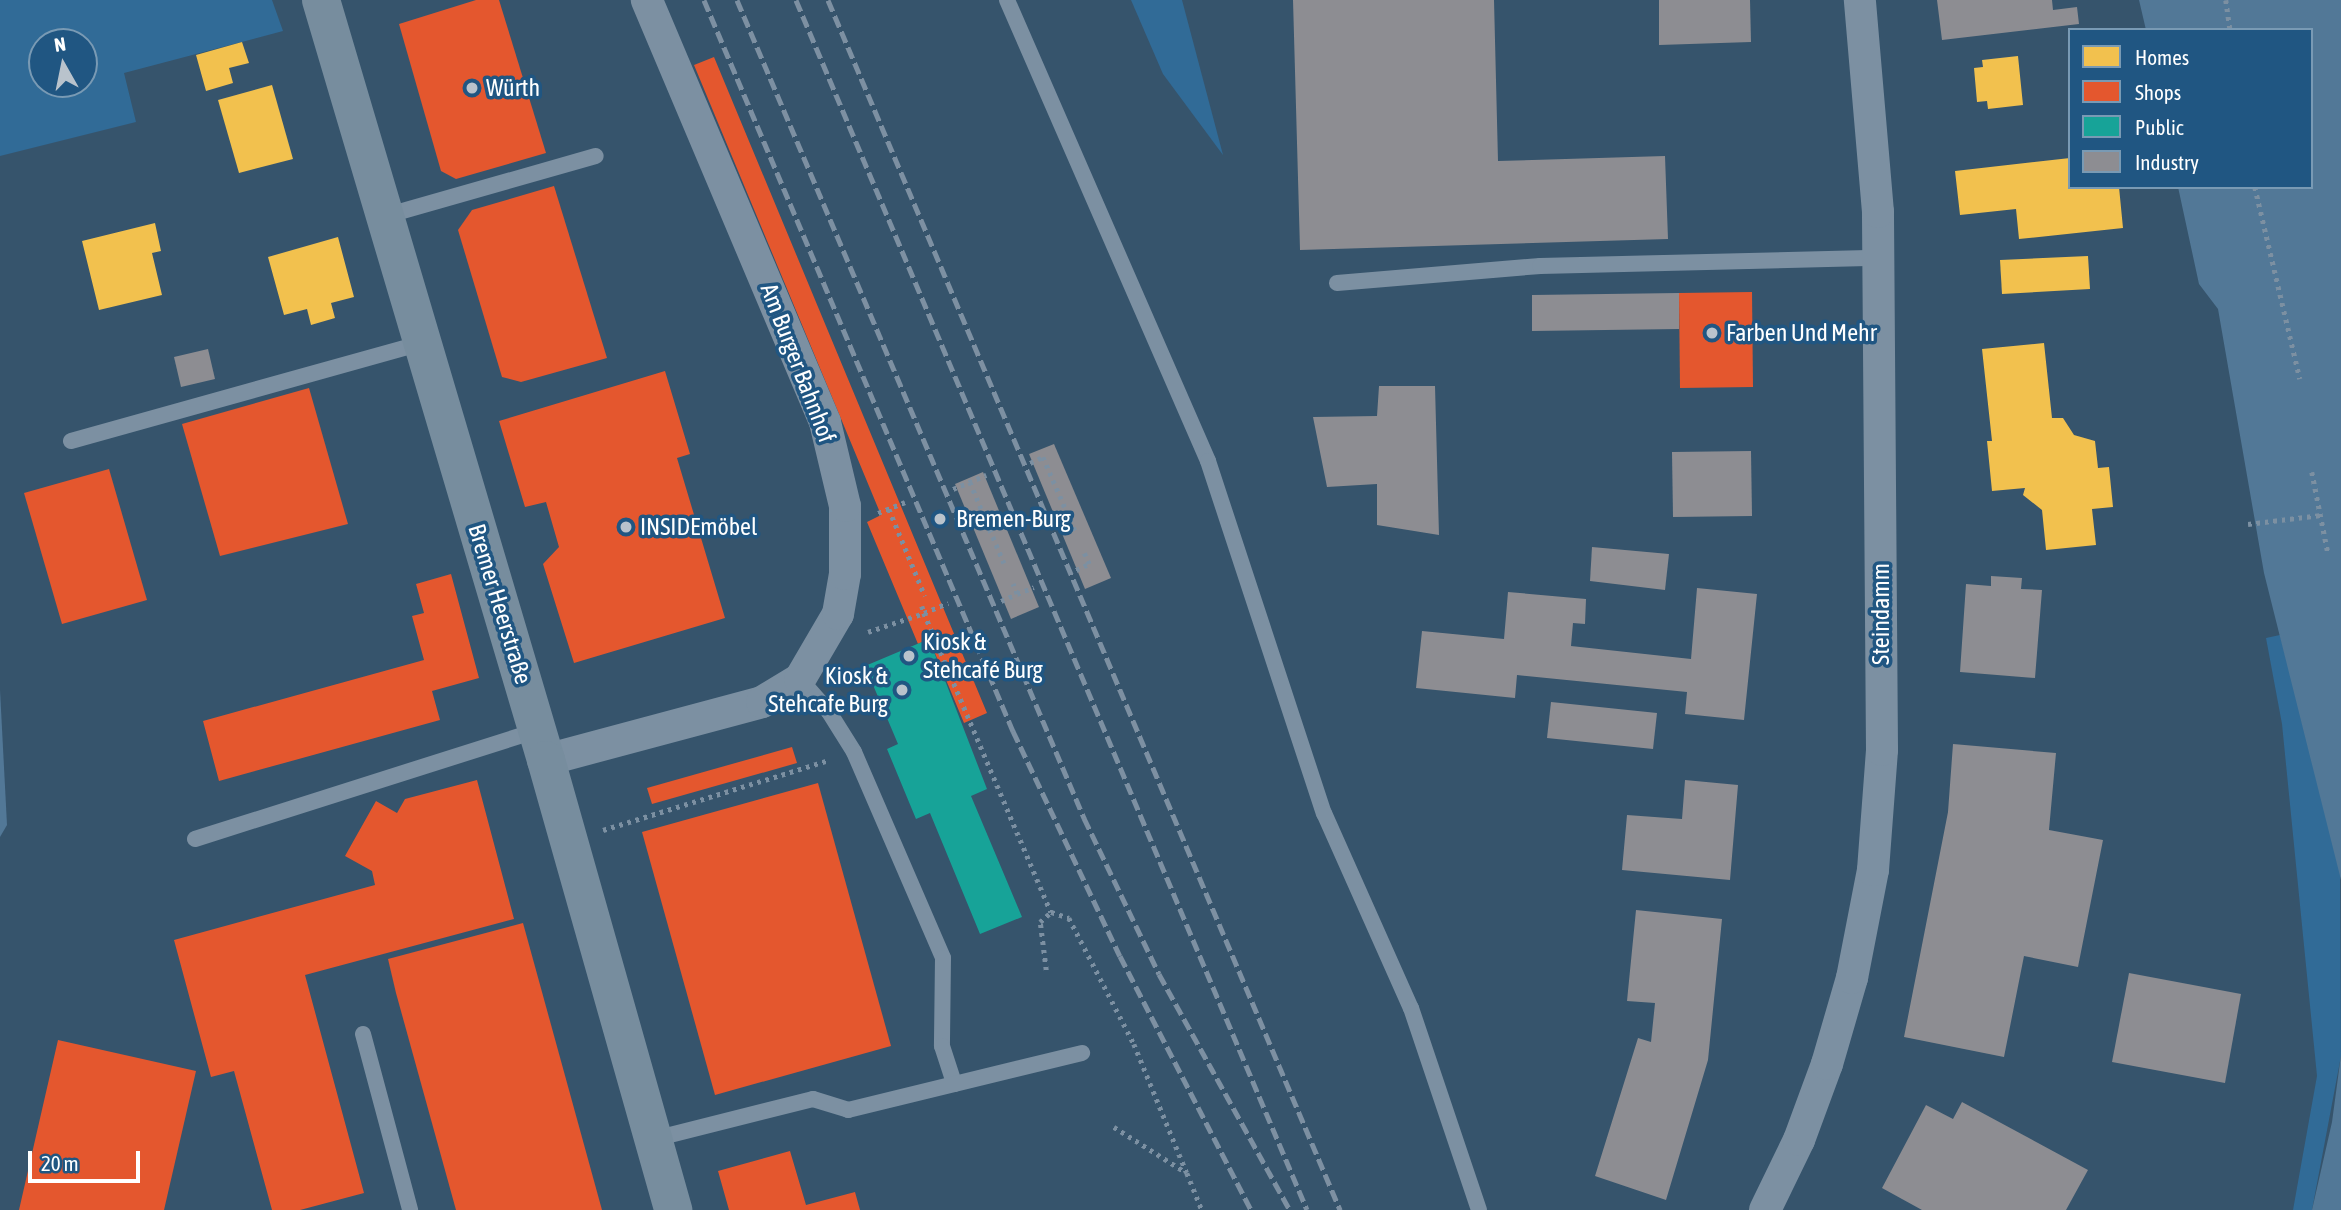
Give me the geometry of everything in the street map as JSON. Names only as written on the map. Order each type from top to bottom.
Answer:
[{"type":"main road","name":"Bremer Heerstraße","points":[[321,0],[542,745],[673,1210]]},
{"type":"street","name":"Am Burger Bahnhof","points":[[542,745],[762,702],[800,679],[834,621],[845,574],[845,506],[825,422],[647,0]]},
{"type":"street","name":"Steindamm","points":[[1765,1210],[1799,1140],[1827,1064],[1852,978],[1873,870],[1882,750],[1878,258],[1860,0]]},
{"type":"lane","points":[[1007,0],[1208,461],[1324,813],[1411,1008],[1479,1210]]},
{"type":"lane","points":[[385,216],[596,156]]},
{"type":"lane","points":[[1338,283],[1540,266],[1878,258]]},
{"type":"lane","points":[[71,441],[423,342]]},
{"type":"lane","points":[[800,679],[830,712],[854,752],[943,958],[942,1046],[954,1084]]},
{"type":"lane","points":[[195,839],[542,745]]},
{"type":"lane","points":[[363,1034],[410,1210]]},
{"type":"lane","points":[[654,1139],[813,1099],[848,1110],[1082,1052]]},
{"type":"path","points":[[2225,0],[2230,28]]},
{"type":"path","points":[[2255,189],[2300,379]]},
{"type":"path","points":[[1030,463],[1043,457],[1076,533]]},
{"type":"path","points":[[2312,472],[2328,553]]},
{"type":"path","points":[[953,489],[986,475]]},
{"type":"path","points":[[970,482],[1004,563]]},
{"type":"path","points":[[905,502],[889,509],[925,596]]},
{"type":"path","points":[[2248,524],[2320,515]]},
{"type":"path","points":[[1076,570],[1089,564],[1084,553]]},
{"type":"path","points":[[1013,584],[1017,594]]},
{"type":"path","points":[[1000,601],[1034,587]]},
{"type":"path","points":[[834,621],[873,634],[948,603]]},
{"type":"path","points":[[922,606],[1051,912],[1069,918],[1134,1044],[1202,1210]]},
{"type":"path","points":[[569,840],[854,752]]},
{"type":"path","points":[[1046,970],[1040,922],[1051,912]]},
{"type":"path","points":[[1114,1127],[1187,1173]]},
{"type":"shaded area","points":[[0,0],[272,0],[283,31],[124,73],[136,122],[0,156]]},
{"type":"shaded area","points":[[1131,0],[1182,0],[1223,155],[1163,74]]},
{"type":"shaded area","points":[[2139,0],[2341,0],[2341,880],[2264,573],[2218,309],[2199,284],[2178,189],[2313,189],[2313,28],[2146,28]]},
{"type":"shaded area","points":[[2280,635],[2340,865],[2341,1056],[2312,1210],[2293,1210],[2317,1076],[2282,724],[2266,638]]},
{"type":"shaded area","points":[[0,690],[7,825],[0,837]]},
{"type":"shaded area","points":[[2341,1055],[2341,1210],[2312,1210],[2332,1122]]},
{"type":"building: Homes","points":[[242,42],[249,63],[229,68],[233,83],[206,91],[196,55]]},
{"type":"building: Homes","points":[[2018,56],[2023,105],[1988,109],[1987,101],[1977,102],[1974,68],[1983,67],[1982,60]]},
{"type":"building: Homes","points":[[272,85],[293,159],[239,173],[218,100]]},
{"type":"building: Homes","points":[[2068,158],[2068,189],[2119,189],[2123,228],[2019,239],[2016,209],[1960,215],[1955,171]]},
{"type":"building: Homes","points":[[155,223],[161,251],[152,253],[162,295],[99,310],[82,241]]},
{"type":"building: Homes","points":[[338,237],[354,297],[331,303],[335,318],[311,325],[307,309],[284,315],[268,257]]},
{"type":"building: Homes","points":[[2088,256],[2090,289],[2002,294],[2000,260]]},
{"type":"building: Homes","points":[[2044,343],[2052,418],[2063,418],[2074,435],[2095,441],[2098,468],[2109,467],[2113,507],[2092,509],[2096,545],[2046,550],[2042,510],[2023,495],[2025,488],[1992,491],[1987,441],[1992,441],[1982,349]]},
{"type":"building: Shops","name":"Würth","points":[[476,0],[499,0],[546,153],[456,179],[441,171],[399,24]]},
{"type":"building: Shops","points":[[714,57],[987,713],[964,723],[929,639],[918,644],[867,522],[881,515],[694,65]]},
{"type":"building: Shops","points":[[554,186],[607,358],[521,382],[502,377],[458,230],[472,210]]},
{"type":"building: Shops","points":[[1752,292],[1753,387],[1680,388],[1679,293]]},
{"type":"building: Shops","name":"INSIDEmöbel","points":[[665,371],[690,454],[677,458],[725,618],[574,663],[543,564],[559,547],[546,502],[525,507],[499,421]]},
{"type":"building: Shops","points":[[309,388],[348,524],[220,556],[182,424]]},
{"type":"building: Shops","points":[[109,469],[147,600],[62,624],[24,493]]},
{"type":"building: Shops","points":[[451,574],[479,678],[432,691],[440,720],[219,781],[203,721],[424,660],[412,616],[424,613],[416,584]]},
{"type":"building: Shops","points":[[792,747],[797,763],[652,804],[647,788]]},
{"type":"building: Shops","points":[[477,780],[514,919],[305,975],[364,1193],[300,1210],[272,1210],[234,1071],[211,1077],[174,940],[375,885],[372,871],[345,856],[376,801],[397,813],[405,799]]},
{"type":"building: Shops","points":[[818,783],[891,1046],[715,1095],[642,832]]},
{"type":"building: Shops","points":[[523,923],[602,1210],[456,1210],[396,993],[388,959]]},
{"type":"building: Shops","points":[[58,1040],[196,1071],[164,1210],[19,1210]]},
{"type":"building: Shops","points":[[790,1151],[806,1205],[855,1192],[860,1210],[729,1210],[718,1171]]},
{"type":"building: Public","points":[[929,639],[987,789],[971,796],[1022,917],[980,934],[930,813],[916,819],[887,749],[898,744],[865,666]]},
{"type":"building: Industry","points":[[1293,0],[1494,0],[1498,161],[1665,156],[1668,239],[1300,250]]},
{"type":"building: Industry","points":[[1659,0],[1750,0],[1751,42],[1659,45]]},
{"type":"building: Industry","points":[[1937,0],[2052,0],[2053,10],[2077,7],[2079,24],[1942,40]]},
{"type":"building: Industry","points":[[1679,293],[1679,329],[1532,331],[1532,295]]},
{"type":"building: Industry","points":[[208,349],[215,379],[181,387],[174,357]]},
{"type":"building: Industry","points":[[1379,386],[1435,386],[1439,535],[1377,525],[1377,484],[1327,487],[1313,417],[1377,416]]},
{"type":"building: Industry","points":[[1054,444],[1111,578],[1085,589],[1029,454]]},
{"type":"building: Industry","points":[[1751,451],[1752,516],[1673,517],[1672,452]]},
{"type":"building: Industry","points":[[983,472],[1039,607],[1011,619],[955,484]]},
{"type":"building: Industry","points":[[1592,547],[1669,554],[1665,590],[1590,581]]},
{"type":"building: Industry","points":[[1991,576],[2022,578],[2021,589],[2042,590],[2035,678],[1960,672],[1966,584],[1991,586]]},
{"type":"building: Industry","points":[[1697,588],[1757,594],[1744,720],[1685,714],[1687,692],[1517,675],[1515,698],[1416,688],[1422,631],[1504,639],[1508,592],[1586,599],[1585,624],[1573,623],[1571,646],[1691,659]]},
{"type":"building: Industry","points":[[1551,702],[1657,713],[1653,749],[1547,738]]},
{"type":"building: Industry","points":[[1953,744],[2056,753],[2049,830],[2103,840],[2078,967],[2024,956],[2004,1057],[1904,1037],[1948,812]]},
{"type":"building: Industry","points":[[1685,780],[1738,785],[1730,880],[1622,870],[1627,815],[1682,819]]},
{"type":"building: Industry","points":[[1636,910],[1722,919],[1708,1060],[1666,1200],[1595,1176],[1638,1038],[1651,1042],[1655,1003],[1627,1001]]},
{"type":"building: Industry","points":[[2129,973],[2241,994],[2225,1083],[2112,1062]]},
{"type":"building: Industry","points":[[1962,1102],[2088,1170],[2066,1210],[1922,1210],[1882,1188],[1926,1105],[1953,1119]]},
{"type":"railway","points":[[704,0],[1013,731],[1120,956],[1251,1210]]},
{"type":"railway","points":[[737,0],[1084,818],[1159,974],[1290,1210]]},
{"type":"railway","points":[[796,0],[1307,1210]]},
{"type":"railway","points":[[828,0],[1340,1210]]},
{"type":"place","name":"Würth","points":[[472,88]]},
{"type":"place","name":"Farben Und Mehr","points":[[1712,333]]},
{"type":"place","name":"Bremen-Burg","points":[[940,519]]},
{"type":"place","name":"INSIDEmöbel","points":[[626,527]]},
{"type":"place","name":"Kiosk & Stehcafé Burg","points":[[909,656]]},
{"type":"place","name":"Kiosk & Stehcafe Burg","points":[[902,690]]}]
